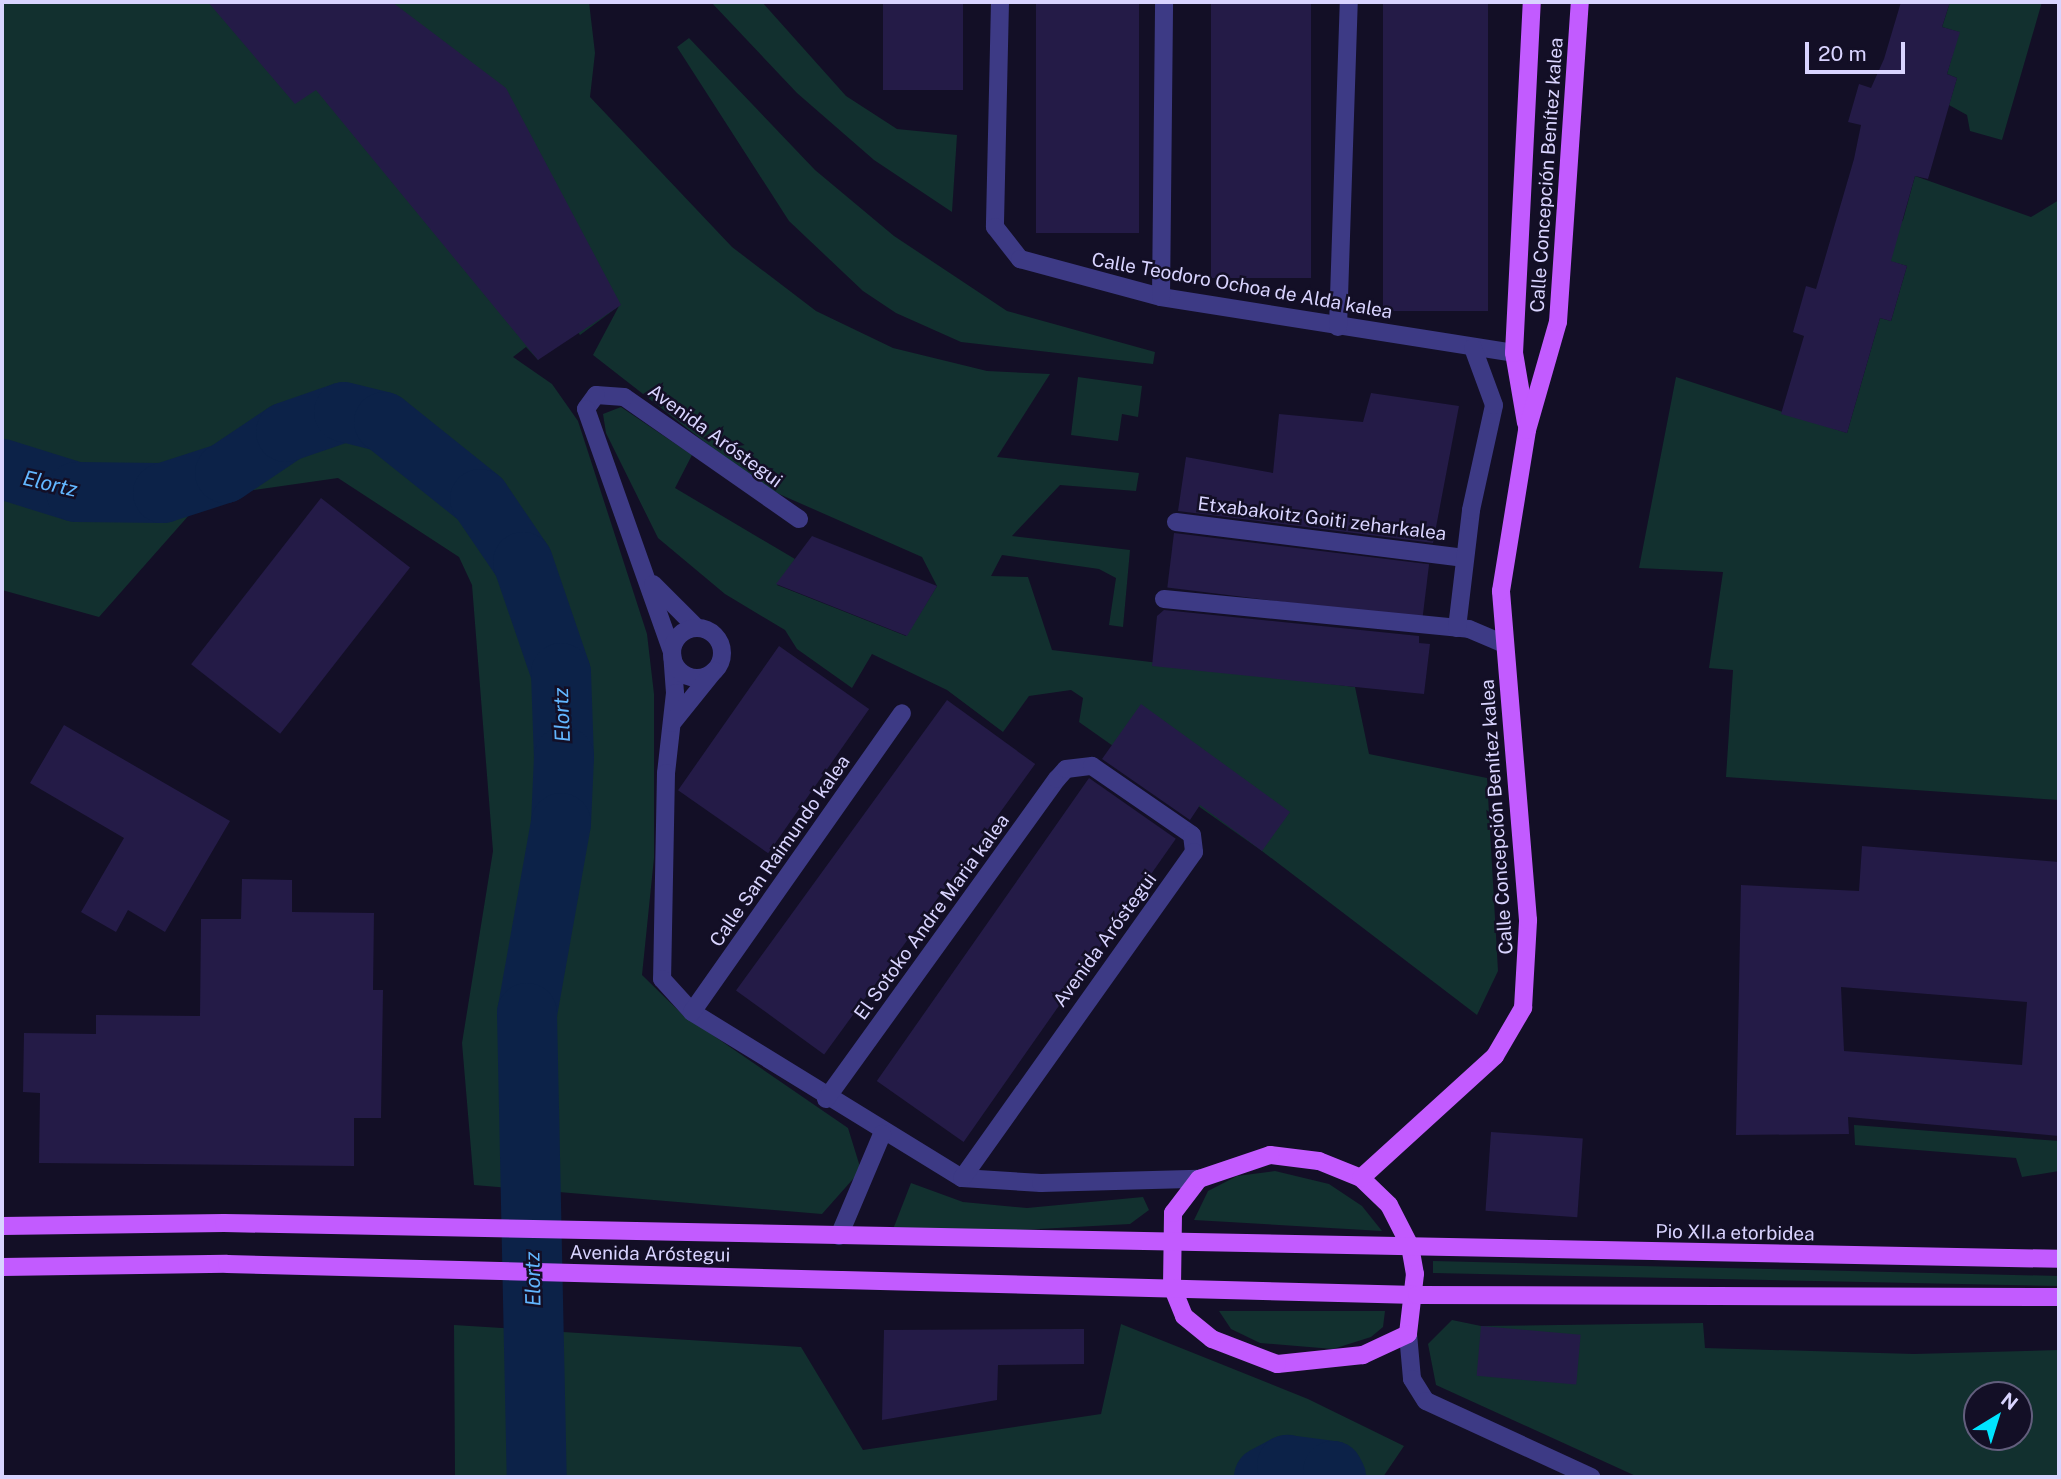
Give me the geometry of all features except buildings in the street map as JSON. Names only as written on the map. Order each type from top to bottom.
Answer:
[{"type":"main road","name":"Calle Concepción Benítez kalea","points":[[1527,430],[1514,353],[1532,2]]},
{"type":"main road","name":"Calle Concepción Benítez kalea","points":[[1361,1178],[1495,1056],[1523,1008],[1528,920],[1501,592],[1527,430],[1558,323],[1580,2]]},
{"type":"main road","name":"Avenida Aróstegui","points":[[1199,1179],[1270,1155],[1320,1161],[1361,1178],[1389,1205],[1410,1246],[1417,1295],[1408,1334]]},
{"type":"main road","points":[[1199,1179],[1173,1213],[1169,1245],[1172,1286],[1184,1316],[1212,1339],[1277,1364],[1363,1355],[1408,1334]]},
{"type":"main road","name":"Avenida Aróstegui","points":[[2,1226],[481,1228],[1169,1245],[1410,1246]]},
{"type":"main road","name":"Pio XII.a etorbidea","points":[[1410,1246],[2059,1259]]},
{"type":"main road","name":"Avenida Aróstegui","points":[[2,1267],[227,1264],[480,1273],[1172,1286],[1417,1295]]},
{"type":"main road","points":[[1417,1295],[2059,1297]]},
{"type":"street","name":"Calle Teodoro Ochoa de Alda kalea","points":[[1000,2],[995,227],[1020,259],[1161,297],[1514,353]]},
{"type":"street","points":[[1161,297],[1164,2]]},
{"type":"street","points":[[1338,327],[1349,2]]},
{"type":"street","points":[[1457,628],[1463,558],[1494,405],[1473,348]]},
{"type":"street","name":"Avenida Aróstegui","points":[[650,582],[697,628],[721,645],[715,669],[692,677],[677,669],[650,582],[586,409],[596,395],[624,397],[799,519]]},
{"type":"street","name":"Etxabakoitz Goiti zeharkalea","points":[[1176,522],[1463,558]]},
{"type":"street","points":[[1164,599],[1457,628],[1505,644]]},
{"type":"street","points":[[672,652],[677,638],[697,628]]},
{"type":"street","name":"Avenida Aróstegui","points":[[672,652],[673,723],[662,979],[692,1012],[882,1134],[962,1178],[1041,1184],[1199,1179]]},
{"type":"street","points":[[673,723],[715,669]]},
{"type":"street","name":"Calle San Raimundo kalea","points":[[692,1012],[902,713]]},
{"type":"street","name":"Avenida Aróstegui","points":[[962,1178],[1194,852],[1192,835],[1092,766],[1078,766]]},
{"type":"street","name":"El Sotoko Andre Maria kalea","points":[[826,1099],[1057,779],[1078,766]]},
{"type":"street","points":[[839,1236],[882,1134]]},
{"type":"street","points":[[1408,1334],[1412,1379],[1426,1401],[1591,1477]]},
{"type":"green space","points":[[2,2],[589,2],[595,53],[590,97],[732,247],[816,311],[893,348],[987,371],[1050,374],[997,457],[1139,473],[1136,491],[1060,485],[1012,536],[1130,550],[1123,627],[1109,625],[1116,578],[1099,569],[1002,555],[991,576],[1028,577],[1052,650],[1355,687],[1369,754],[1487,778],[1498,971],[1477,1015],[1262,851],[1079,722],[1083,698],[1071,690],[1029,696],[1003,732],[947,690],[872,654],[852,688],[797,649],[785,630],[725,594],[658,538],[606,433],[603,414],[621,407],[692,455],[675,488],[795,559],[777,585],[906,636],[937,586],[922,557],[761,486],[593,355],[619,306],[580,335],[572,324],[538,360],[526,347],[513,357],[552,384],[578,421],[647,634],[654,694],[654,858],[642,975],[682,1014],[848,1128],[861,1170],[822,1214],[474,1185],[462,1043],[493,851],[472,585],[459,557],[338,478],[205,497],[99,617],[2,590]]},
{"type":"green space","points":[[711,2],[762,2],[846,96],[897,129],[957,135],[952,212],[874,160],[797,93]]},
{"type":"green space","points":[[1950,2],[2042,2],[2002,140],[1970,131],[1967,115],[1949,105],[1957,78],[1947,74],[1959,32],[1942,27]]},
{"type":"green space","points":[[689,38],[815,170],[894,236],[1007,311],[1155,352],[1153,364],[961,342],[896,313],[863,291],[789,221],[677,47]]},
{"type":"green space","points":[[1915,176],[2031,217],[2059,200],[2059,800],[1726,777],[1733,670],[1709,668],[1723,572],[1639,568],[1676,377],[1847,433],[1880,318],[1891,321],[1907,266],[1875,257],[1903,220]]},
{"type":"green space","points":[[1078,377],[1142,386],[1138,417],[1122,414],[1118,441],[1071,435]]},
{"type":"green space","points":[[1854,1125],[2059,1141],[2059,1171],[2022,1177],[2016,1158],[1855,1145]]},
{"type":"green space","points":[[1275,1171],[1329,1184],[1362,1206],[1382,1231],[1194,1220],[1208,1191],[1237,1176]]},
{"type":"green space","points":[[911,1183],[963,1202],[1027,1208],[1143,1197],[1149,1210],[1130,1224],[890,1237]]},
{"type":"green space","points":[[1433,1261],[2059,1276],[2059,1286],[1433,1273]]},
{"type":"green space","points":[[1219,1311],[1385,1311],[1383,1327],[1371,1337],[1333,1349],[1260,1343],[1231,1329]]},
{"type":"green space","points":[[1452,1320],[1481,1326],[1703,1323],[1705,1348],[1914,1354],[2059,1350],[2059,1477],[1638,1477],[1436,1385],[1428,1344]]},
{"type":"green space","points":[[1121,1324],[1308,1399],[1404,1446],[1383,1477],[455,1477],[454,1325],[801,1347],[863,1450],[1101,1414]]},
{"type":"waterway","name":"Elortz","points":[[2,469],[76,492],[163,493],[225,473],[286,432],[344,412],[384,422],[480,499],[523,562],[561,673],[564,757],[561,823],[527,1013],[537,1477]]},
{"type":"waterway","points":[[1264,1477],[1287,1465],[1333,1471],[1336,1477]]}]
